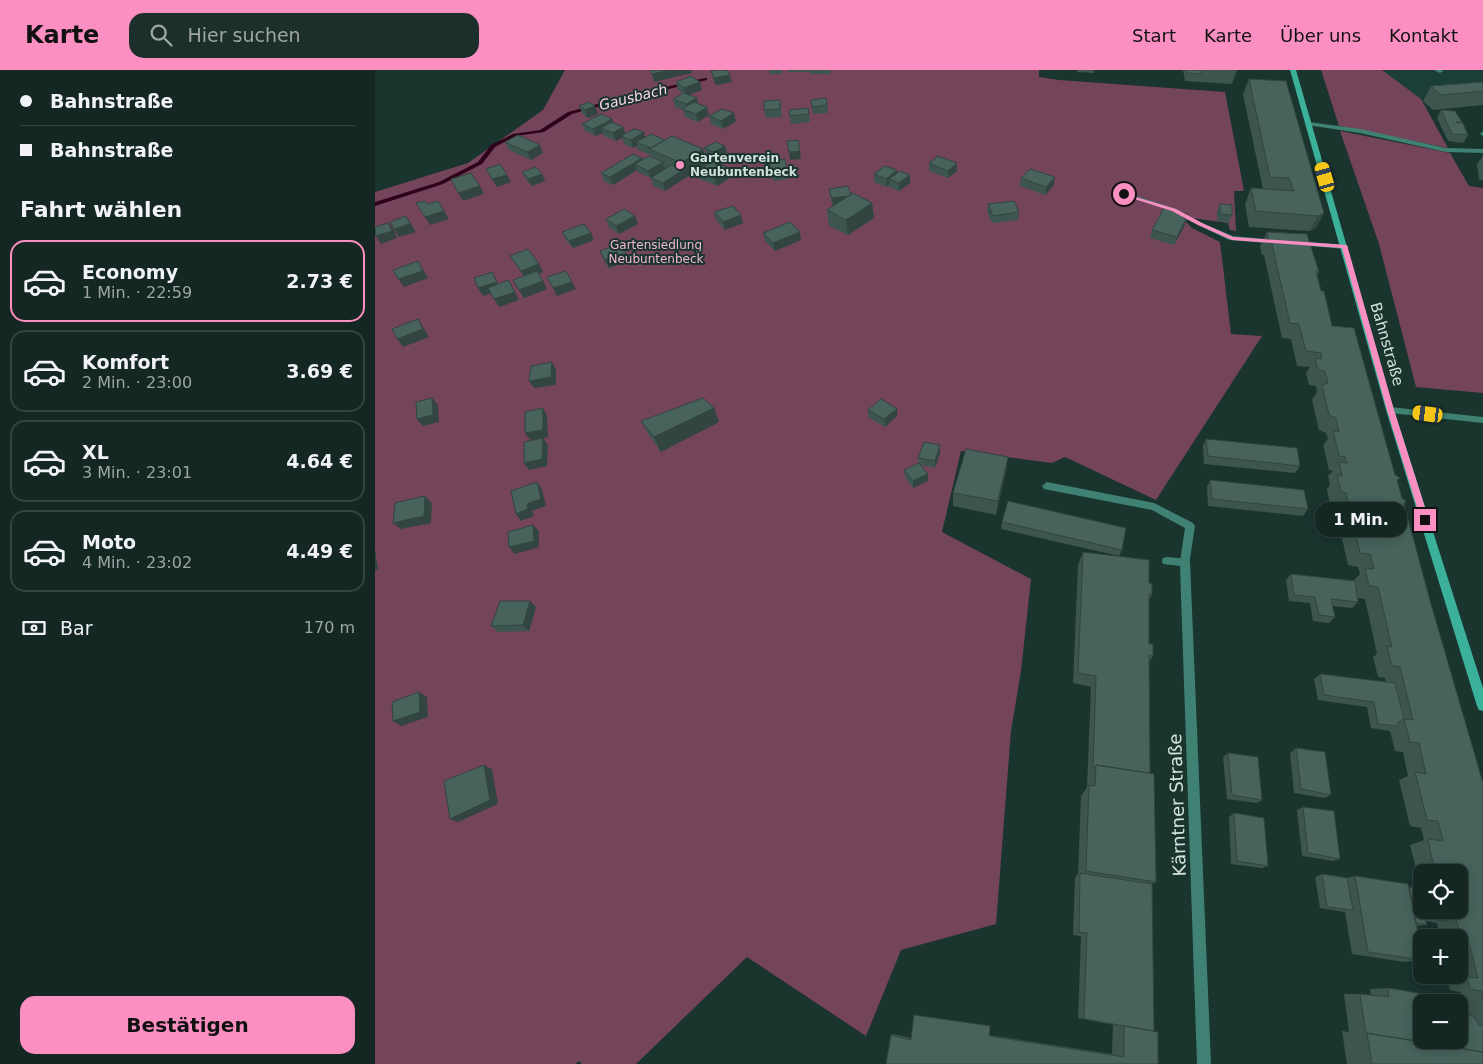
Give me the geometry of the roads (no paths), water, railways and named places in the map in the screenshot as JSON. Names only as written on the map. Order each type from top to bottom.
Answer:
[{"type":"main road","name":"Bahnstraße","points":[[1293,70],[1390,410],[1483,706]]},
{"type":"street","points":[[1309,124],[1360,131],[1446,150],[1483,151]]},
{"type":"street","points":[[1124,194],[1174,210],[1232,238],[1345,247]]},
{"type":"street","points":[[1390,410],[1483,420]]},
{"type":"street","name":"Kärntner Straße","points":[[1047,486],[1154,507],[1190,526],[1185,562],[1204,1064]]},
{"type":"street","points":[[1167,561],[1185,562]]},
{"type":"waterway","name":"Gausbach","points":[[375,204],[441,183],[480,163],[493,146],[515,135],[542,131],[570,113],[705,79]]},
{"type":"place","name":"Gartenverein Neubuntenbeck","points":[[680,165]]},
{"type":"park label","name":"Gartensiedlung Neubuntenbeck","points":[[656,252]]}]
